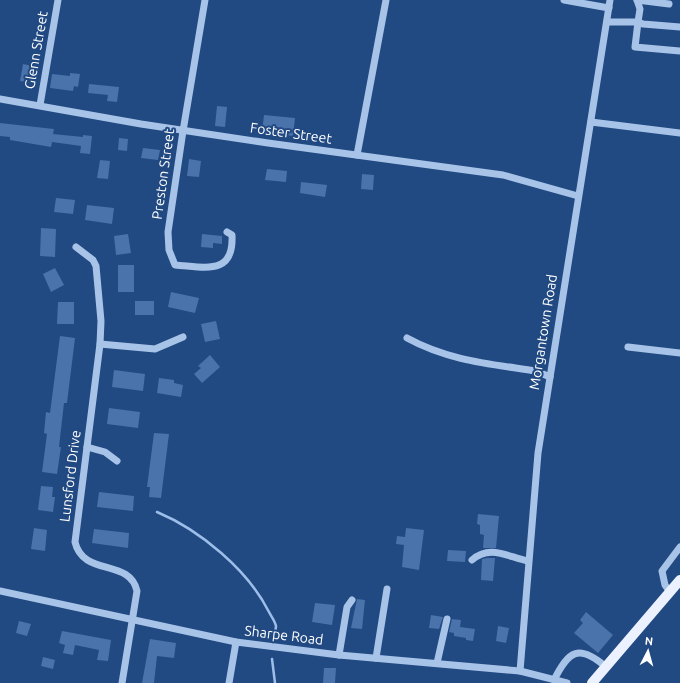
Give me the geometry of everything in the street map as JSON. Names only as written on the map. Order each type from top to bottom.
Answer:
[{"type":"main road","points":[[592,683],[680,580]]},
{"type":"street","name":"Glenn Street","points":[[40,105],[58,0]]},
{"type":"street","name":"Preston Street","points":[[205,0],[168,232],[169,250],[176,265],[216,268],[227,261],[233,249],[232,236],[227,232]]},
{"type":"street","points":[[357,155],[386,0]]},
{"type":"street","points":[[564,0],[610,4]]},
{"type":"street","points":[[669,4],[637,0],[640,9],[635,47],[680,51]]},
{"type":"street","name":"Morgantown Road","points":[[520,671],[538,453],[610,4]]},
{"type":"street","points":[[607,22],[638,22],[642,24],[680,27]]},
{"type":"street","name":"Foster Street","points":[[0,99],[183,131],[503,175],[578,196]]},
{"type":"street","points":[[590,122],[680,133]]},
{"type":"street","name":"Lunsford Drive","points":[[76,247],[92,260],[96,266],[100,300],[100,344],[76,536],[77,550],[87,561],[123,573],[132,578],[137,591],[122,683]]},
{"type":"street","points":[[100,344],[155,349],[183,338]]},
{"type":"street","points":[[407,338],[422,346],[453,358],[536,372],[550,376]]},
{"type":"street","points":[[628,347],[680,353]]},
{"type":"street","points":[[87,447],[105,452],[117,461]]},
{"type":"street","points":[[671,590],[665,585],[662,570],[680,547]]},
{"type":"street","points":[[472,560],[484,551],[500,553],[528,561]]},
{"type":"street","points":[[376,658],[387,589]]},
{"type":"street","name":"Sharpe Road","points":[[0,591],[236,642],[376,658],[520,671],[567,683]]},
{"type":"street","points":[[339,654],[347,607],[352,600]]},
{"type":"street","points":[[437,663],[447,619]]},
{"type":"street","points":[[229,683],[236,642]]},
{"type":"street","points":[[554,680],[561,664],[573,653],[581,652],[597,659],[606,667]]},
{"type":"building","points":[[23,64],[33,66],[31,83],[20,81]]},
{"type":"building","points":[[70,73],[80,74],[78,87],[74,86],[73,91],[50,88],[52,74],[70,76]]},
{"type":"building","points":[[89,84],[119,87],[117,102],[107,101],[108,95],[88,93]]},
{"type":"building","points":[[217,106],[227,107],[225,127],[215,126]]},
{"type":"building","points":[[264,115],[295,118],[293,136],[262,132]]},
{"type":"building","points":[[0,123],[54,129],[53,134],[83,137],[83,135],[92,136],[90,154],[80,153],[81,146],[52,142],[51,147],[10,140],[10,137],[0,136]]},
{"type":"building","points":[[119,138],[128,139],[127,151],[118,150]]},
{"type":"building","points":[[143,148],[160,150],[158,160],[141,158]]},
{"type":"building","points":[[189,159],[201,161],[199,177],[187,176]]},
{"type":"building","points":[[100,160],[110,161],[108,179],[97,178]]},
{"type":"building","points":[[267,169],[287,171],[286,182],[265,180]]},
{"type":"building","points":[[362,174],[374,175],[373,190],[361,189]]},
{"type":"building","points":[[301,182],[327,185],[325,197],[300,193]]},
{"type":"building","points":[[56,198],[75,200],[73,214],[54,212]]},
{"type":"building","points":[[87,205],[114,208],[112,224],[85,220]]},
{"type":"building","points":[[41,228],[56,229],[55,257],[40,256]]},
{"type":"building","points":[[128,234],[131,253],[116,255],[114,236]]},
{"type":"building","points":[[202,234],[222,236],[222,244],[213,243],[213,248],[201,247]]},
{"type":"building","points":[[118,265],[134,265],[134,292],[118,292]]},
{"type":"building","points":[[55,268],[64,285],[51,292],[43,274]]},
{"type":"building","points":[[171,292],[199,298],[195,313],[168,307]]},
{"type":"building","points":[[135,301],[154,301],[154,315],[135,315]]},
{"type":"building","points":[[58,302],[74,302],[74,324],[57,324]]},
{"type":"building","points":[[216,321],[220,339],[205,342],[201,324]]},
{"type":"building","points":[[60,336],[75,338],[67,403],[64,403],[59,447],[61,447],[57,474],[42,472],[47,434],[44,433],[46,412],[50,413]]},
{"type":"building","points":[[210,355],[220,367],[202,383],[194,374],[201,368],[198,366]]},
{"type":"building","points":[[114,370],[145,374],[143,391],[112,387]]},
{"type":"building","points":[[159,378],[174,380],[174,383],[183,385],[181,397],[157,393]]},
{"type":"building","points":[[109,408],[140,412],[138,428],[107,424]]},
{"type":"building","points":[[154,433],[169,434],[161,498],[149,497],[150,487],[147,487]]},
{"type":"building","points":[[41,486],[53,487],[52,497],[55,497],[53,512],[38,510]]},
{"type":"building","points":[[99,492],[134,496],[133,511],[97,507]]},
{"type":"building","points":[[478,514],[499,516],[496,548],[483,548],[484,535],[480,534],[480,525],[477,524]]},
{"type":"building","points":[[34,528],[47,530],[45,551],[31,549]]},
{"type":"building","points":[[406,528],[424,530],[419,570],[402,567],[404,545],[396,544],[397,536],[405,537]]},
{"type":"building","points":[[94,529],[129,533],[128,548],[92,543]]},
{"type":"building","points":[[448,550],[466,551],[465,562],[447,561]]},
{"type":"building","points":[[495,558],[493,581],[481,580],[482,559]]},
{"type":"building","points":[[357,599],[365,600],[362,629],[351,628]]},
{"type":"building","points":[[315,603],[335,605],[332,625],[312,622]]},
{"type":"building","points":[[586,612],[613,635],[598,653],[574,633],[583,623],[580,620]]},
{"type":"building","points":[[431,615],[443,617],[439,629],[429,628]]},
{"type":"building","points":[[452,619],[461,620],[460,627],[475,629],[473,641],[454,636],[454,633],[449,632]]},
{"type":"building","points":[[19,621],[31,624],[27,636],[16,633]]},
{"type":"building","points":[[498,626],[509,628],[506,643],[496,641]]},
{"type":"building","points":[[62,631],[111,640],[108,661],[97,660],[99,650],[75,645],[73,655],[63,653],[65,645],[59,643]]},
{"type":"building","points":[[150,639],[176,643],[174,658],[157,656],[154,683],[142,683]]},
{"type":"building","points":[[43,657],[55,660],[53,669],[41,666]]},
{"type":"building","points":[[324,668],[336,668],[335,683],[323,683]]},
{"type":"waterway","points":[[157,512],[190,529],[206,540],[236,567],[260,596],[275,622],[276,626],[274,635]]},
{"type":"waterway","points":[[272,659],[275,683]]}]
